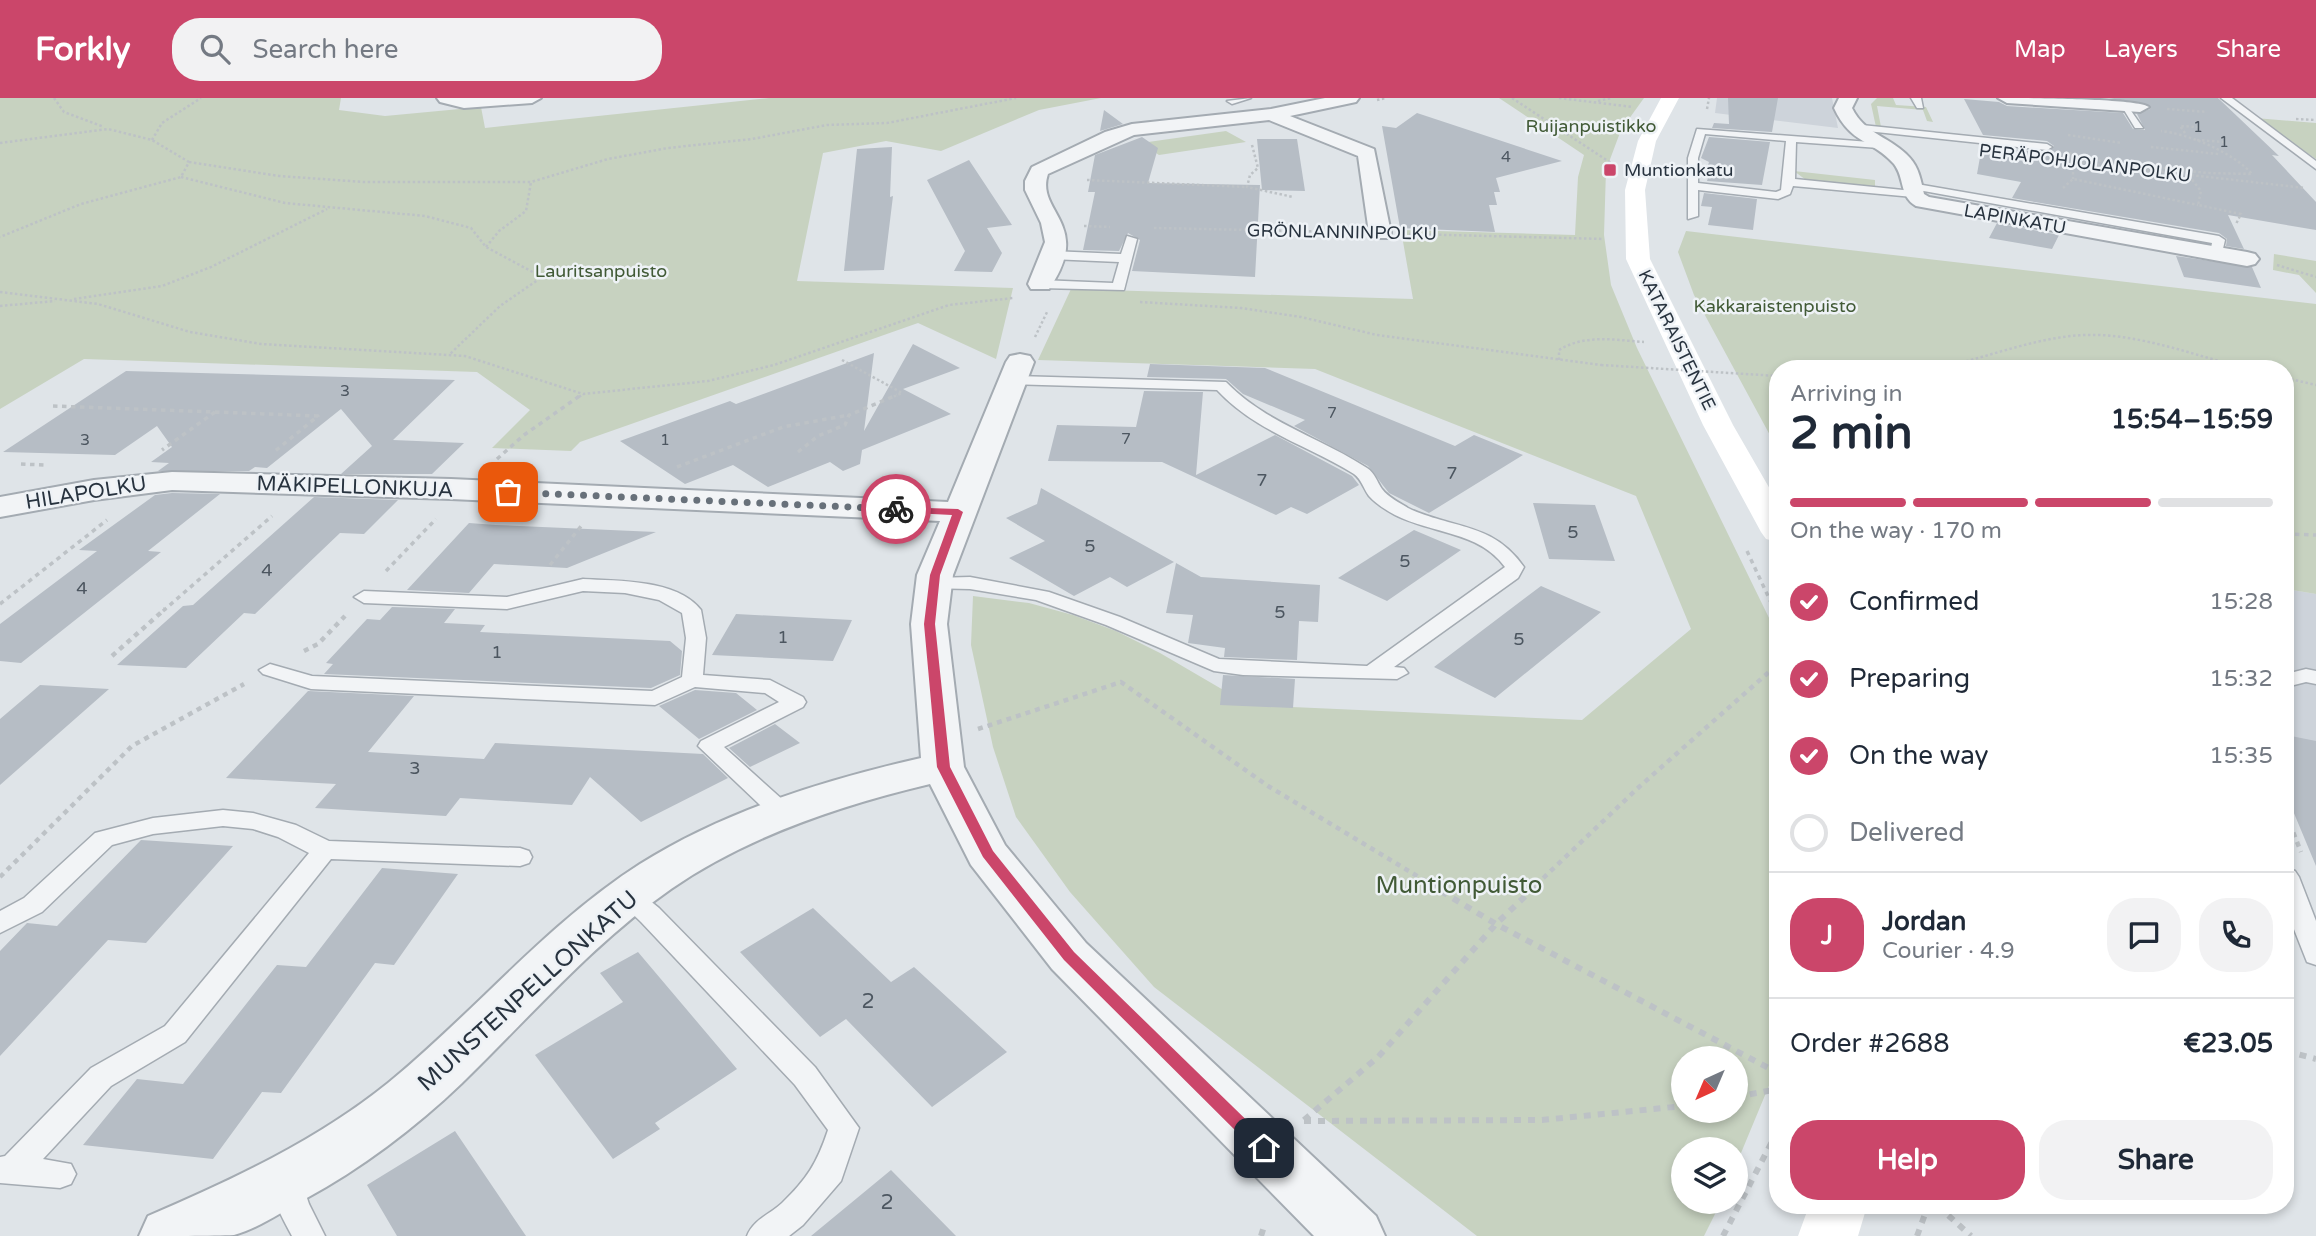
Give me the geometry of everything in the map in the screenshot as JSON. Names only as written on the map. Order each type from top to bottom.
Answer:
[{"type":"street","points":[[446,98],[464,103],[532,98]]},
{"type":"street","points":[[1050,289],[1060,256],[1054,226],[1035,191],[1034,181],[1039,171],[1112,136],[1132,130],[1269,115],[1350,98]]},
{"type":"street","name":"KATARAISTENTIE","points":[[1670,98],[1647,141],[1635,190],[1638,259],[1718,425],[1769,516]]},
{"type":"street","points":[[1848,98],[1843,108],[1852,127],[1904,163],[1912,190]]},
{"type":"street","points":[[2007,98],[2132,107]]},
{"type":"street","points":[[1234,99],[1367,153],[1380,233]]},
{"type":"street","name":"LAPINKATU","points":[[1912,190],[1918,200],[1937,206],[2247,259]]},
{"type":"street","points":[[1016,371],[958,512],[934,584],[929,624],[943,767],[987,854],[1069,956],[1355,1236]]},
{"type":"street","name":"MÄKIPELLONKUJA","points":[[161,473],[307,485],[958,512]]},
{"type":"street","name":"HILAPOLKU","points":[[0,507],[161,473]]},
{"type":"street","name":"MUNSTENPELLONKATU","points":[[169,1236],[287,1181],[345,1146],[406,1100],[601,919],[694,853],[785,815],[901,776],[943,767]]},
{"type":"street","points":[[1828,1236],[1835,1214]]},
{"type":"lane","points":[[2226,98],[2245,115],[2290,143],[2316,166]]},
{"type":"lane","points":[[2132,107],[2139,126]]},
{"type":"lane","points":[[1852,127],[2047,147]]},
{"type":"lane","points":[[1692,216],[1693,158],[1701,131],[1879,145]]},
{"type":"lane","points":[[1692,186],[1778,196],[1786,192],[1789,183],[1789,144],[1794,138]]},
{"type":"lane","points":[[1789,183],[1912,190]]},
{"type":"lane","points":[[1050,289],[1119,287],[1131,239]]},
{"type":"lane","points":[[1060,256],[1126,258]]},
{"type":"lane","points":[[1016,371],[1221,385],[1232,399],[1261,419],[1364,473],[1376,493],[1390,505],[1423,520],[1477,535],[1498,547],[1510,558],[1515,567],[1511,574],[1371,673]]},
{"type":"lane","points":[[934,584],[959,581],[1004,585],[1040,593],[1214,665],[1243,670],[1397,673]]},
{"type":"lane","points":[[363,597],[507,603],[583,585],[625,587],[665,595],[691,610],[696,638],[692,680]]},
{"type":"lane","points":[[270,670],[311,682],[655,698],[692,680],[770,687],[795,702],[709,746],[785,815]]},
{"type":"lane","points":[[2294,679],[2306,675],[2316,678]]},
{"type":"lane","points":[[0,923],[33,905],[104,839],[153,827],[223,818],[253,821],[287,831],[325,849],[520,857]]},
{"type":"lane","points":[[6,1171],[101,1077],[175,1034],[325,849]]},
{"type":"lane","points":[[629,898],[650,915],[805,1076],[844,1128],[830,1171],[792,1215],[763,1236]]},
{"type":"lane","points":[[2294,898],[2316,955]]},
{"type":"lane","points":[[6,1171],[60,1174]]},
{"type":"lane","points":[[287,1181],[294,1207],[309,1236]]},
{"type":"path","points":[[54,98],[64,112],[108,129],[152,139],[189,162],[279,176],[364,182],[531,182],[608,159],[668,148],[752,139],[827,125],[887,123],[969,110],[1016,98]]},
{"type":"path","points":[[152,139],[162,123],[201,98]]},
{"type":"path","points":[[1374,101],[1386,98]]},
{"type":"path","points":[[1512,98],[1612,163]]},
{"type":"path","points":[[1559,98],[1634,107]]},
{"type":"path","points":[[1595,102],[1611,98]]},
{"type":"path","points":[[2198,127],[2180,126],[2195,140],[2224,154]]},
{"type":"path","points":[[0,143],[108,129]]},
{"type":"path","points":[[2153,131],[2186,134]]},
{"type":"path","points":[[2062,135],[2129,144]]},
{"type":"path","points":[[2195,140],[2224,142]]},
{"type":"path","points":[[1247,187],[1250,175],[1258,168],[1252,145]]},
{"type":"path","points":[[2094,160],[2252,174],[2238,158],[2224,154],[2141,145]]},
{"type":"path","points":[[2062,151],[2112,166]]},
{"type":"path","points":[[2132,157],[2137,169]]},
{"type":"path","name":"PERÄPOHJOLANPOLKU","points":[[2061,160],[2316,190]]},
{"type":"path","points":[[181,177],[189,162]]},
{"type":"path","points":[[2058,192],[2073,179],[2073,162]]},
{"type":"path","points":[[2194,166],[2199,176]]},
{"type":"path","points":[[2189,175],[2201,191],[2199,205]]},
{"type":"path","points":[[0,237],[81,204],[181,177],[285,203],[425,216],[471,228],[486,247],[542,277],[499,306],[449,355]]},
{"type":"path","points":[[2073,179],[2241,214],[2239,222],[2230,228]]},
{"type":"path","points":[[1076,180],[1247,187],[1293,198]]},
{"type":"path","points":[[486,247],[499,231],[526,211],[531,182]]},
{"type":"path","points":[[0,306],[162,286],[211,267],[329,208]]},
{"type":"path","points":[[1060,256],[1079,226],[1120,227]]},
{"type":"path","name":"GRÖNLANNINPOLKU","points":[[1148,228],[1604,239]]},
{"type":"path","points":[[2247,259],[2316,277]]},
{"type":"path","points":[[0,292],[122,309],[190,332],[261,344],[449,355],[485,360],[583,394],[676,386],[750,371],[949,305],[1050,289],[1043,323],[1016,371]]},
{"type":"path","points":[[1134,301],[1241,307],[1301,317],[1377,335],[1601,365],[1769,375]]},
{"type":"path","points":[[1967,360],[2044,340],[2087,335],[2140,343],[2211,360]]},
{"type":"path","points":[[1559,360],[1559,350],[1569,342],[1588,339],[1646,342]]},
{"type":"path","points":[[676,467],[775,429],[821,417],[849,415],[902,393],[842,360]]},
{"type":"path","points":[[1718,366],[1724,377]]},
{"type":"path","points":[[2294,380],[2314,384]]},
{"type":"path","points":[[0,877],[132,746],[318,644],[406,548],[517,440],[583,394]]},
{"type":"path","points":[[53,406],[318,416],[271,455]]},
{"type":"path","points":[[0,604],[161,473],[215,412]]},
{"type":"path","points":[[798,452],[818,436],[845,425],[849,415]]},
{"type":"path","points":[[112,656],[307,485]]},
{"type":"path","points":[[523,598],[590,516]]},
{"type":"path","points":[[2294,534],[2316,535]]},
{"type":"path","points":[[1671,1108],[1620,1116],[1467,1122],[1304,1121],[1378,1057],[1496,924],[1639,787],[1769,672]]},
{"type":"path","points":[[975,730],[1121,682],[1268,786],[1496,924],[1769,1068]]},
{"type":"path","points":[[2294,1053],[2316,1059]]},
{"type":"path","points":[[1748,1095],[1769,1091]]},
{"type":"path","points":[[1723,1236],[1769,1147]]},
{"type":"path","points":[[1917,1236],[1925,1214]]},
{"type":"path","points":[[1947,1214],[1972,1236]]},
{"type":"path","points":[[1261,1236],[1265,1223]]},
{"type":"shaded area","points":[[1717,98],[1832,98],[1838,128],[1715,113]]},
{"type":"shaded area","points":[[2294,590],[2316,594],[2316,859],[2294,808]]},
{"type":"green space","name":"Lauritsanpuisto","points":[[0,98],[341,98],[339,110],[385,116],[481,107],[485,128],[769,98],[1101,98],[1039,110],[941,151],[886,141],[823,153],[797,281],[1013,288],[996,359],[918,323],[580,442],[571,451],[492,448],[530,410],[477,372],[84,359],[0,409]]},
{"type":"green space","name":"Muntionpuisto","points":[[1499,98],[1644,98],[1621,130],[1606,170],[1604,235],[1611,285],[1637,348],[1769,618],[1769,1086],[1748,1137],[1671,1137],[1671,1214],[1715,1214],[1704,1236],[1477,1236],[1154,987],[1070,892],[1016,817],[993,747],[971,645],[973,596],[1029,603],[1116,631],[1160,653],[1249,705],[1582,720],[1691,629],[1636,496],[1315,369],[1038,360],[1071,289],[1413,299],[1401,230],[1575,235],[1578,177],[1584,155]]},
{"type":"green space","points":[[1877,98],[1893,98],[1896,105],[1926,107],[1933,122],[1927,121],[1923,110],[1877,106],[1881,127],[1876,127],[1871,104]]},
{"type":"green space","points":[[2255,118],[2316,123],[2316,159]]},
{"type":"green space","points":[[1226,131],[1246,142],[1159,155],[1141,143]]},
{"type":"green space","points":[[1794,171],[1875,180],[1875,186],[1806,180]]},
{"type":"green space","name":"Kakkaraistenpuisto","points":[[1686,231],[2316,304],[2316,594],[2294,590],[2294,360],[1769,360],[1769,433],[1694,295],[1678,252]]},
{"type":"green space","points":[[2274,254],[2316,261],[2316,293],[2299,275],[2273,270]]},
{"type":"building","points":[[1728,98],[1778,98],[1772,132],[1712,128],[1714,123],[1729,124]]},
{"type":"building","points":[[2109,98],[2218,98],[2279,156],[2272,155],[2316,202],[2316,230],[2228,215],[2244,249],[2226,246],[2227,239],[2219,233],[2012,198],[2021,182],[1977,174],[1982,146],[2047,153],[2054,146],[2047,141],[1983,135],[1964,99],[1999,102],[2007,106],[2123,113],[2133,129],[2145,130],[2137,114],[2150,109],[2151,106]]},
{"type":"building","points":[[1104,110],[1123,124],[1100,131]]},
{"type":"building","points":[[1417,113],[1562,161],[1496,178],[1500,192],[1494,192],[1497,205],[1489,205],[1495,232],[1400,228],[1382,126],[1396,128]]},
{"type":"building","points":[[1142,137],[1158,148],[1148,183],[1260,185],[1255,277],[1132,271],[1140,240],[1128,233],[1119,251],[1083,250],[1095,192],[1088,192],[1095,155]]},
{"type":"building","points":[[1709,137],[1770,142],[1762,185],[1707,181],[1708,178],[1704,178],[1709,162],[1701,158]]},
{"type":"building","points":[[1257,139],[1297,139],[1305,191],[1262,190]]},
{"type":"building","points":[[892,147],[890,197],[893,196],[884,270],[844,271],[857,149]]},
{"type":"building","points":[[969,160],[1012,225],[987,228],[1002,253],[992,272],[954,271],[965,251],[927,180]]},
{"type":"building","points":[[1704,193],[1757,199],[1753,230],[1708,225],[1712,207],[1701,206]]},
{"type":"building","points":[[1997,223],[2059,235],[2052,249],[1989,238]]},
{"type":"building","points":[[2176,256],[2252,267],[2261,288],[2184,277]]},
{"type":"building","points":[[913,344],[960,368],[903,389],[951,414],[862,450],[860,464],[843,471],[830,462],[768,487],[733,465],[685,484],[620,441],[730,401],[736,404],[874,353],[864,431]]},
{"type":"building","points":[[1150,364],[1265,368],[1455,446],[1474,435],[1523,455],[1429,513],[1389,493],[1368,466],[1294,426],[1305,420],[1243,394],[1226,379],[1147,377]]},
{"type":"building","points":[[126,371],[455,380],[393,440],[464,443],[432,474],[341,474],[372,446],[341,409],[267,468],[255,467],[249,471],[158,471],[169,463],[151,462],[172,447],[157,426],[115,455],[3,452]]},
{"type":"building","points":[[1144,391],[1203,392],[1196,475],[1275,435],[1352,476],[1359,485],[1307,514],[1291,507],[1276,515],[1162,462],[1048,461],[1057,425],[1136,427]]},
{"type":"building","points":[[1041,488],[1174,562],[1127,587],[1110,577],[1074,596],[1009,558],[1045,541],[1006,518],[1037,504]]},
{"type":"building","points":[[220,494],[148,551],[161,552],[21,663],[0,661],[0,624],[97,551],[79,550],[155,495]]},
{"type":"building","points":[[314,497],[398,500],[364,534],[340,533],[255,614],[244,613],[186,668],[117,665],[183,606],[193,605]]},
{"type":"building","points":[[1533,503],[1595,505],[1615,561],[1549,559]]},
{"type":"building","points":[[469,523],[656,532],[567,568],[494,564],[469,593],[407,590]]},
{"type":"building","points":[[1414,530],[1461,550],[1387,601],[1338,578]]},
{"type":"building","points":[[1176,563],[1201,577],[1320,585],[1318,622],[1299,621],[1297,660],[1224,657],[1225,648],[1188,643],[1193,615],[1166,613]]},
{"type":"building","points":[[1541,586],[1601,612],[1495,698],[1434,667]]},
{"type":"building","points":[[392,607],[455,609],[444,623],[485,625],[480,632],[670,641],[682,651],[680,675],[651,688],[324,674],[333,664],[326,663],[367,619],[380,620]]},
{"type":"building","points":[[736,614],[852,620],[833,661],[712,655]]},
{"type":"building","points":[[1223,675],[1295,679],[1293,708],[1220,705]]},
{"type":"building","points":[[40,685],[109,689],[0,785],[0,719]]},
{"type":"building","points":[[695,690],[736,693],[757,710],[699,739],[659,706]]},
{"type":"building","points":[[308,691],[414,696],[368,752],[484,759],[495,743],[703,754],[728,778],[641,822],[590,777],[572,805],[460,798],[446,816],[315,808],[336,784],[226,778]]},
{"type":"building","points":[[775,724],[800,743],[750,767],[729,748]]},
{"type":"building","points":[[2294,737],[2316,741],[2316,866],[2294,813]]},
{"type":"building","points":[[141,840],[233,846],[146,943],[108,940],[0,1056],[0,951],[27,923],[57,926]]},
{"type":"building","points":[[382,868],[458,874],[394,965],[375,963],[281,1093],[262,1092],[213,1159],[83,1145],[137,1079],[183,1084],[277,965],[306,967]]},
{"type":"building","points":[[813,908],[891,982],[914,967],[1007,1052],[932,1107],[846,1019],[820,1037],[740,952]]},
{"type":"building","points":[[638,952],[737,1069],[655,1123],[660,1129],[613,1159],[535,1055],[623,1002],[600,973]]},
{"type":"building","points":[[455,1131],[526,1236],[397,1236],[367,1185]]},
{"type":"building","points":[[891,1170],[956,1236],[811,1236]]},
{"type":"way so far","points":[[508,492],[896,509]]},
{"type":"place","name":"Muntionkatu","points":[[1610,170]]},
{"type":"route","points":[[896,509],[958,512],[935,575],[929,624],[943,767],[987,854],[1069,956],[1264,1148]]},
{"type":"park label","name":"Ruijanpuistikko","points":[[1591,126]]}]
